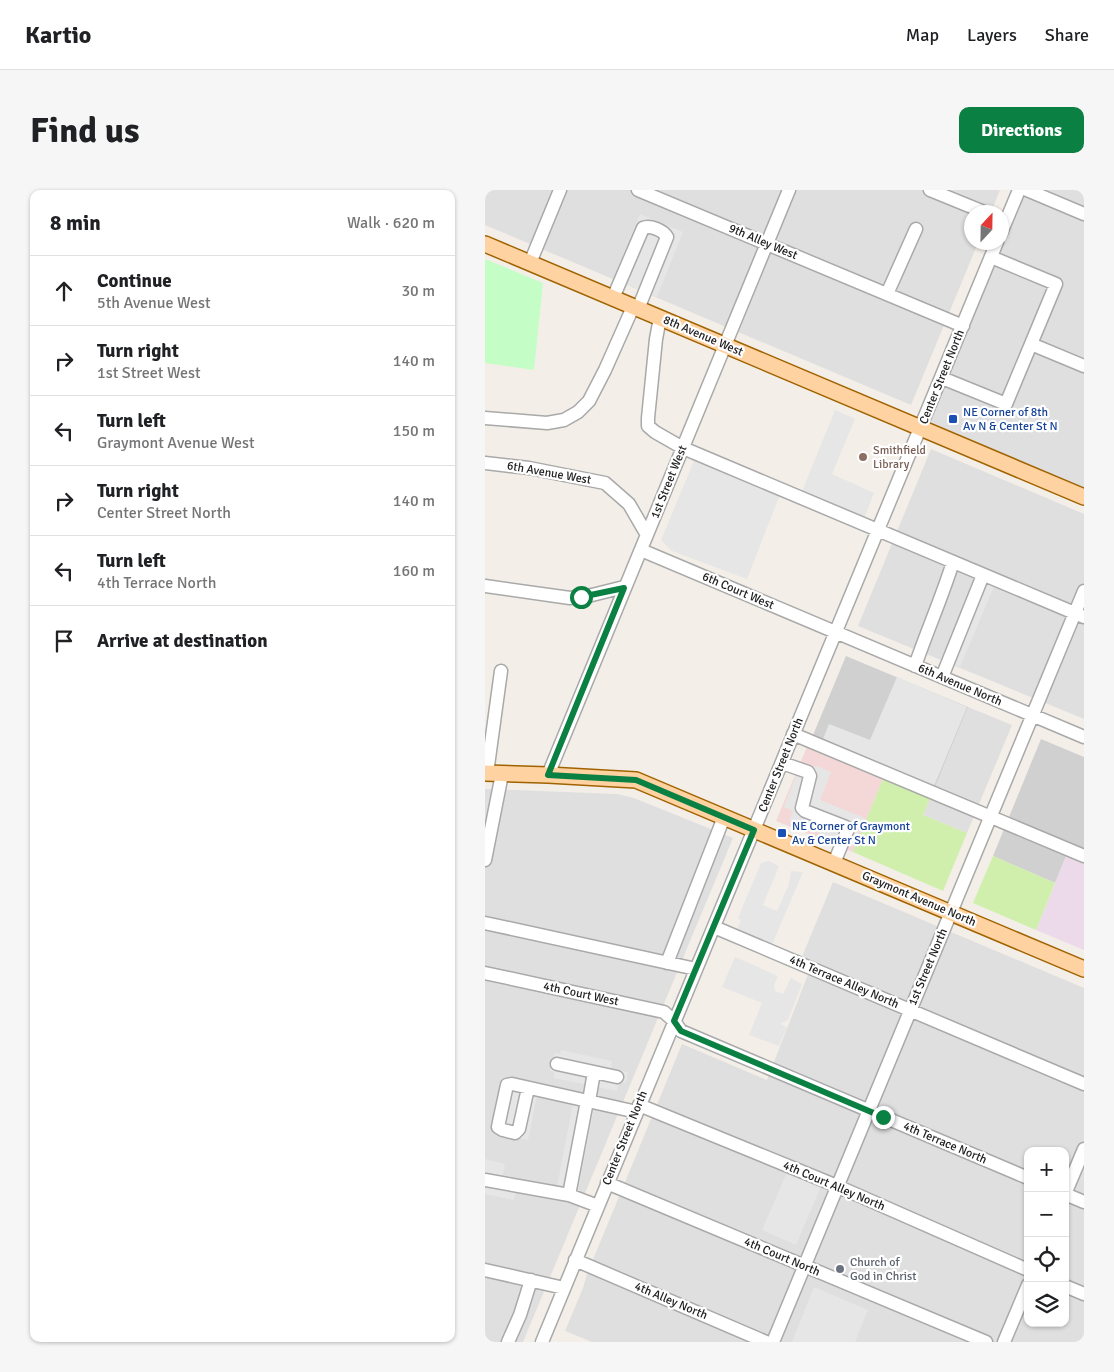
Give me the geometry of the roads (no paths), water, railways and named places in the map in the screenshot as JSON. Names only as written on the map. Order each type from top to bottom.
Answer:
[{"type":"main road","name":"8th Avenue West","points":[[485,244],[1084,497]]},
{"type":"main road","name":"Graymont Avenue North","points":[[491,773],[636,780],[1084,969]]},
{"type":"street","points":[[530,263],[560,190]]},
{"type":"street","name":"9th Alley West","points":[[638,190],[963,326]]},
{"type":"street","name":"1st Street West","points":[[548,775],[789,190]]},
{"type":"street","points":[[930,190],[967,205]]},
{"type":"street","points":[[1009,212],[1019,190]]},
{"type":"street","points":[[1027,190],[1084,214]]},
{"type":"street","points":[[485,418],[547,423],[564,420],[578,412],[589,400],[636,308],[667,236],[664,232],[650,226],[643,228],[613,298]]},
{"type":"street","points":[[887,294],[915,229]]},
{"type":"street","name":"Center Street North","points":[[543,1342],[575,1260],[994,250]]},
{"type":"street","points":[[942,378],[1005,404],[1056,284],[991,257]]},
{"type":"street","points":[[660,318],[648,418],[648,426],[655,432],[683,448],[1079,615]]},
{"type":"street","points":[[1031,344],[1084,366]]},
{"type":"street","name":"6th Avenue West","points":[[485,463],[529,468],[605,484],[629,504],[647,535]]},
{"type":"street","name":"6th Court West","points":[[641,550],[835,632]]},
{"type":"street","points":[[915,666],[945,590],[953,562]]},
{"type":"street","points":[[942,677],[983,575]]},
{"type":"street","points":[[485,586],[570,598],[624,588]]},
{"type":"street","name":"1st Street North","points":[[773,1342],[1033,716],[1079,615],[1084,591]]},
{"type":"street","name":"6th Avenue North","points":[[835,632],[1084,738]]},
{"type":"street","points":[[485,860],[501,672]]},
{"type":"street","points":[[793,734],[1084,856]]},
{"type":"street","points":[[782,763],[808,772],[810,776],[802,808],[848,829],[834,863]]},
{"type":"street","points":[[667,963],[724,817]]},
{"type":"street","points":[[485,923],[696,969]]},
{"type":"street","name":"4th Terrace Alley North","points":[[714,926],[1084,1084]]},
{"type":"street","name":"4th Court West","points":[[485,973],[664,1012],[674,1021]]},
{"type":"street","name":"4th Terrace North","points":[[674,1021],[681,1031],[1024,1176]]},
{"type":"street","points":[[557,1064],[617,1077]]},
{"type":"street","points":[[569,1195],[594,1072]]},
{"type":"street","name":"4th Court Alley North","points":[[528,1088],[588,1101],[638,1108],[837,1186],[1024,1268]]},
{"type":"street","points":[[1066,1192],[1084,1149]]},
{"type":"street","points":[[485,1180],[569,1195],[598,1206]]},
{"type":"street","name":"4th Court North","points":[[607,1183],[985,1342]]},
{"type":"street","points":[[1069,1196],[1084,1202]]},
{"type":"street","name":"4th Alley North","points":[[575,1260],[766,1342]]},
{"type":"street","points":[[485,1270],[564,1288]]},
{"type":"street","points":[[508,1342],[520,1315],[531,1280]]},
{"type":"street","points":[[1069,1288],[1084,1294]]},
{"type":"street","points":[[1004,1342],[1024,1294]]},
{"type":"place","name":"NE Corner of 8th Av N & Center St N","points":[[953,419]]},
{"type":"place","name":"Smithfield Library","points":[[863,457]]},
{"type":"place","name":"NE Corner of Graymont Av & Center St N","points":[[782,833]]},
{"type":"place","name":"Church of God in Christ","points":[[840,1269]]}]
